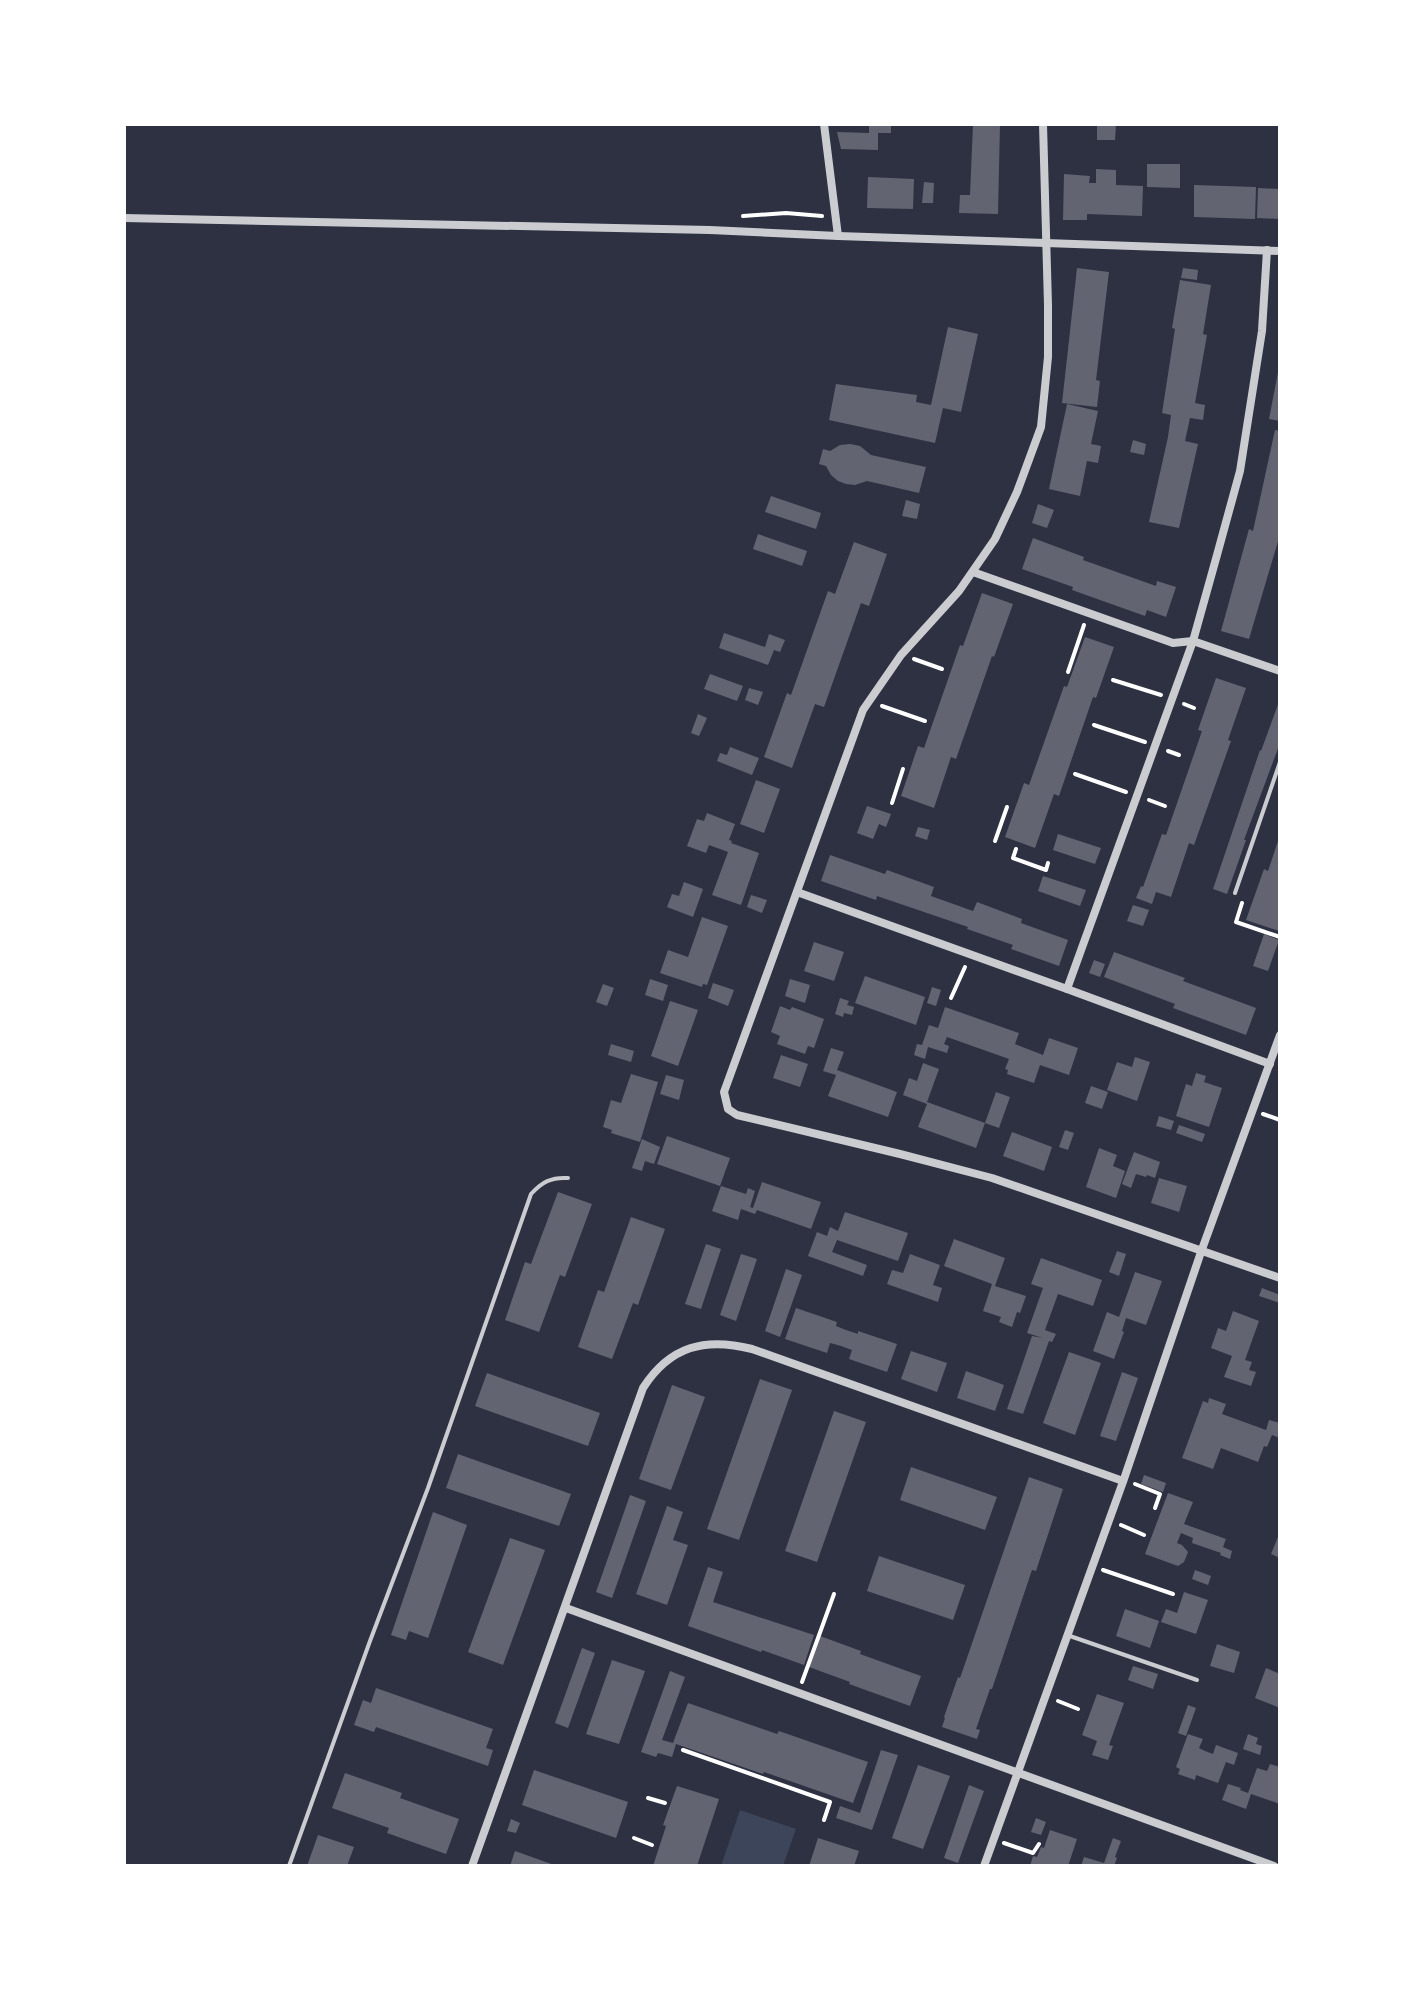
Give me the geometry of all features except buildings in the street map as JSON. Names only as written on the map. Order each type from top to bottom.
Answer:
[{"type":"street","points":[[824,124],[838,236]]},
{"type":"street","points":[[1043,124],[1048,243],[1048,357],[1041,427],[1017,492],[995,539],[973,572],[901,655],[868,701],[724,1092],[728,1109],[737,1115],[992,1178],[1280,1278]]},
{"type":"street","points":[[124,218],[710,230],[1280,251]]},
{"type":"street","points":[[1067,989],[1193,641],[1240,471],[1262,331],[1267,250]]},
{"type":"street","points":[[973,572],[1173,643],[1193,641],[1280,671]]},
{"type":"street","points":[[797,892],[1270,1064]]},
{"type":"street","points":[[984,1866],[1280,1035]]},
{"type":"street","points":[[472,1866],[643,1388],[663,1363],[688,1347],[714,1343],[752,1349],[1123,1480]]},
{"type":"street","points":[[566,1608],[1274,1866]]},
{"type":"lane","points":[[1235,893],[1280,762]]},
{"type":"lane","points":[[289,1866],[428,1488],[531,1194],[541,1184],[554,1178],[568,1178]]},
{"type":"lane","points":[[1067,1635],[1197,1680]]},
{"type":"path","points":[[1068,672],[1089,613]]},
{"type":"path","points":[[901,655],[942,669]]},
{"type":"path","points":[[1113,680],[1172,699]]},
{"type":"path","points":[[868,701],[925,721]]},
{"type":"path","points":[[1094,725],[1155,746]]},
{"type":"path","points":[[892,803],[903,769]]},
{"type":"path","points":[[1075,774],[1137,796]]},
{"type":"path","points":[[995,841],[1007,807]]},
{"type":"path","points":[[1016,849],[1013,858],[1046,870],[1048,863]]},
{"type":"path","points":[[1235,893],[1243,901],[1236,922],[1280,937]]},
{"type":"path","points":[[951,998],[971,954]]},
{"type":"path","points":[[1123,1480],[1160,1494],[1155,1508]]},
{"type":"path","points":[[1108,1521],[1144,1535]]},
{"type":"path","points":[[1092,1566],[1173,1594]]},
{"type":"path","points":[[798,1693],[834,1594]]},
{"type":"path","points":[[1044,1695],[1078,1709]]},
{"type":"path","points":[[683,1750],[830,1802],[824,1820]]},
{"type":"path","points":[[648,1798],[665,1803]]},
{"type":"path","points":[[634,1838],[652,1845]]},
{"type":"path","points":[[993,1839],[1033,1853],[1039,1844]]},
{"type":"shaded area","points":[[740,1810],[796,1829],[783,1866],[721,1866]]}]
